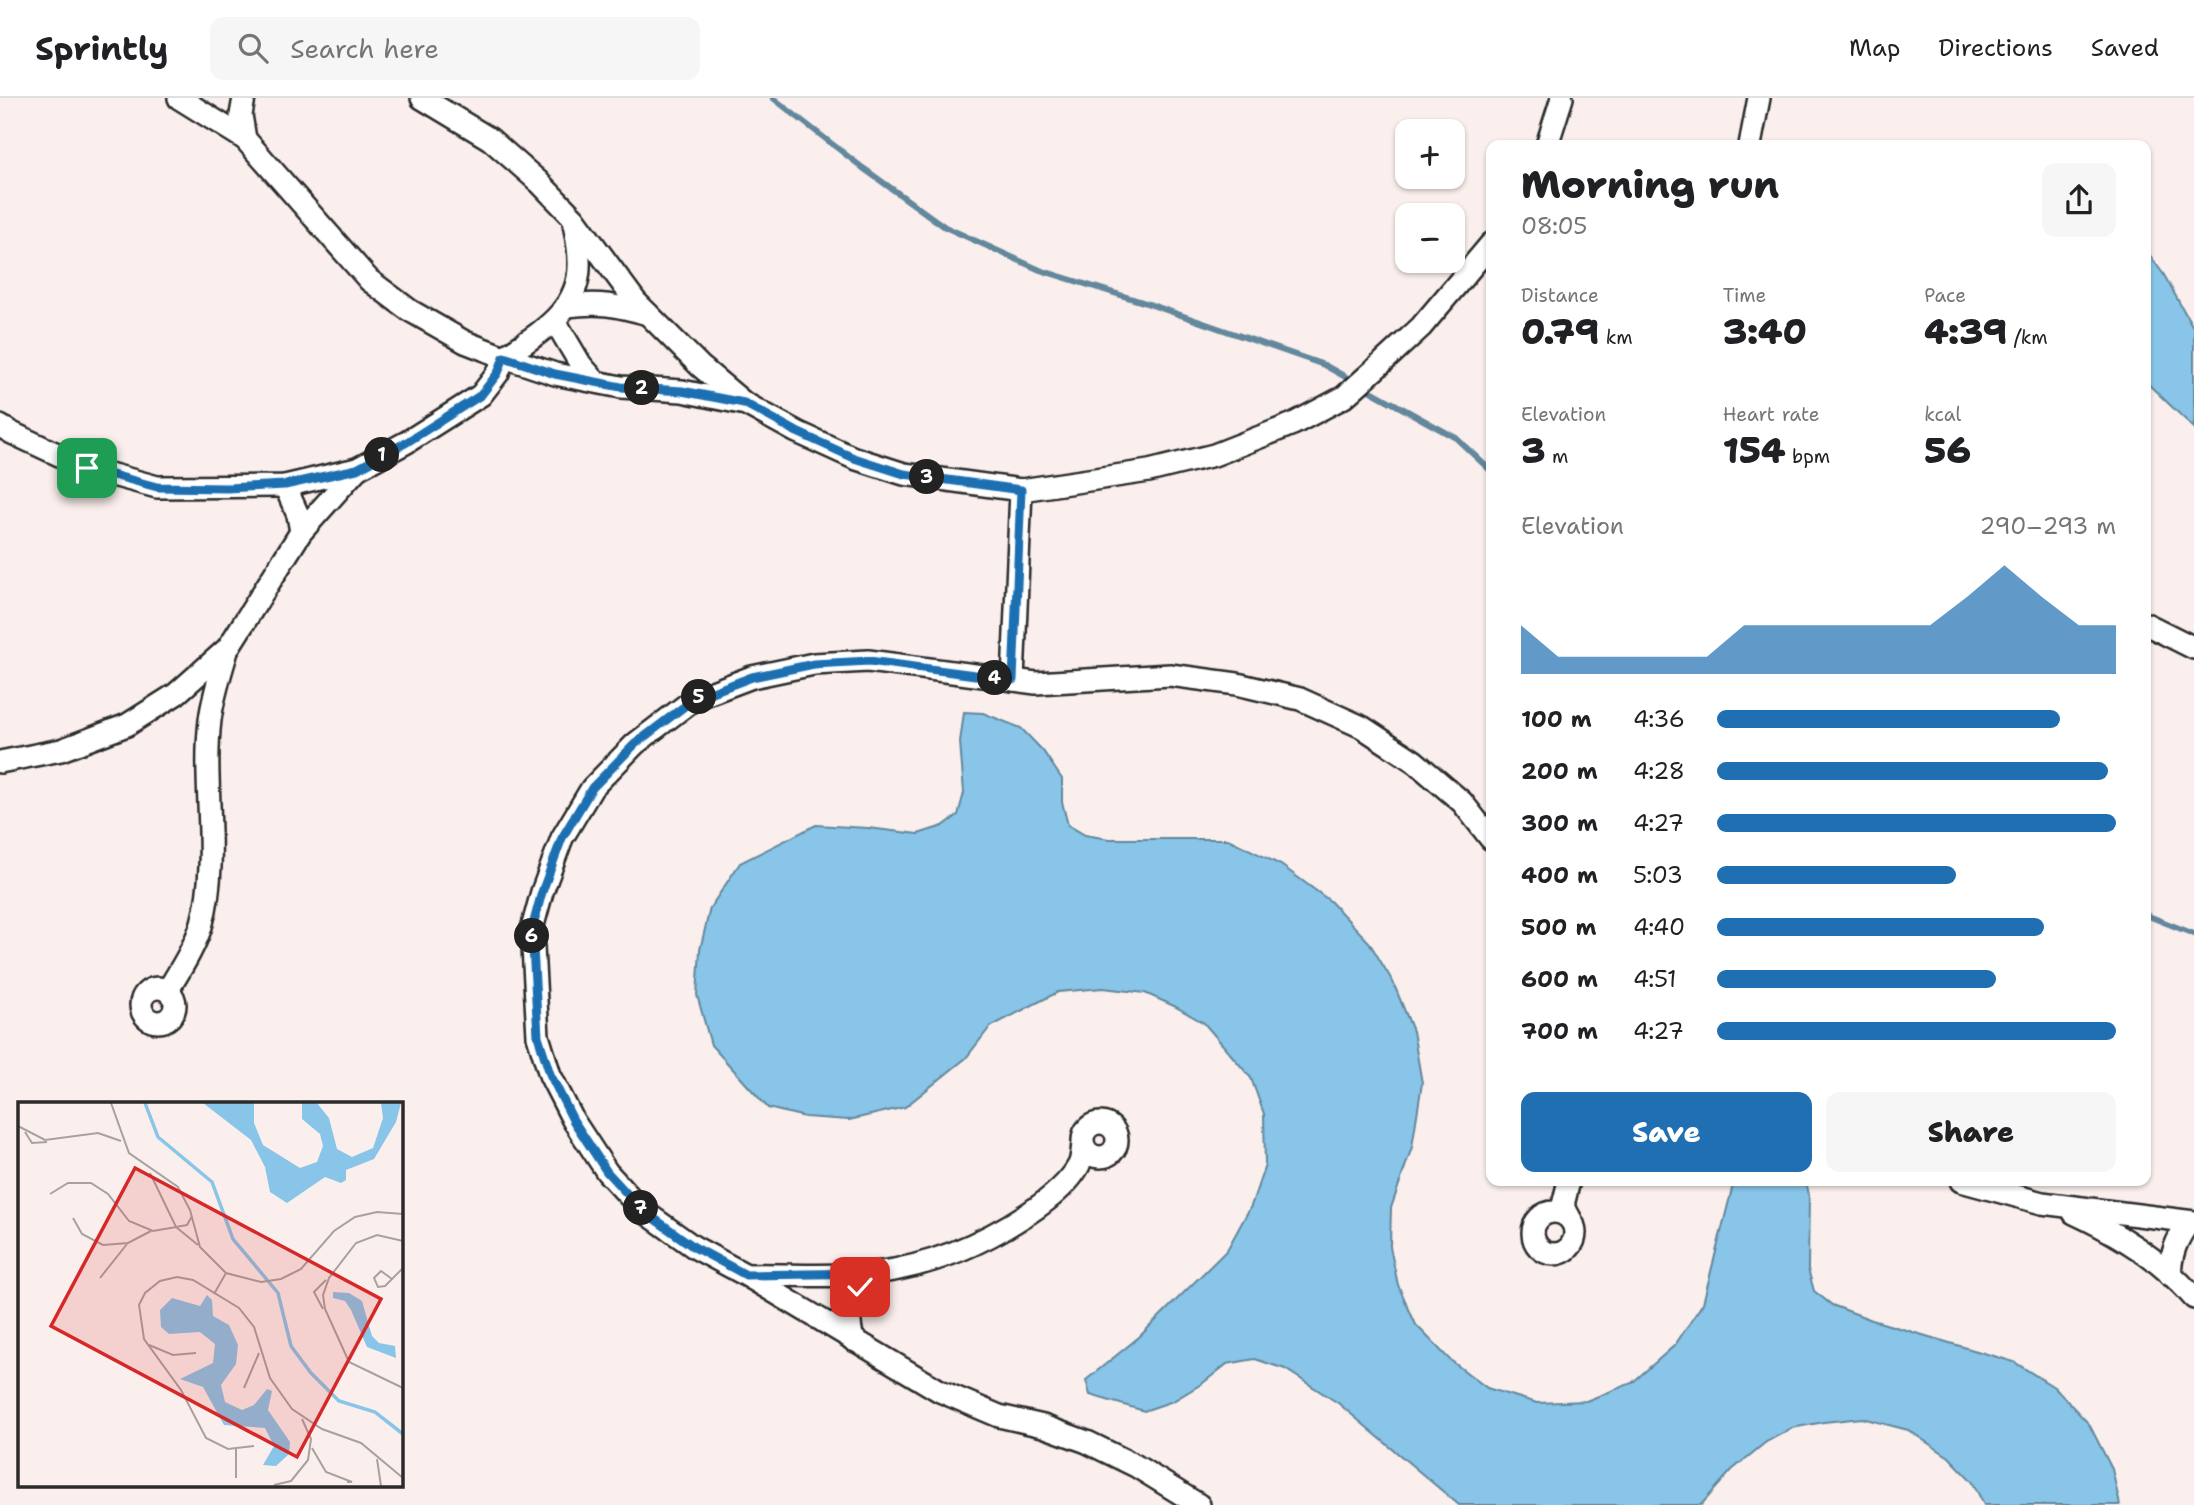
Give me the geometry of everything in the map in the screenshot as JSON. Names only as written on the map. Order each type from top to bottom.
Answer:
[{"type":"street","points":[[179,98],[244,139],[369,280],[410,310],[465,342],[555,374],[621,387],[699,393],[744,403]]},
{"type":"street","points":[[244,98],[241,115],[244,139]]},
{"type":"street","points":[[422,98],[490,139],[540,182],[574,218],[636,302],[701,366],[744,403],[797,432],[854,458],[904,474],[1021,490],[1149,471],[1214,455],[1293,424],[1344,397],[1421,327],[1486,250]]},
{"type":"street","points":[[1549,140],[1562,98]]},
{"type":"street","points":[[1750,140],[1759,98]]},
{"type":"street","points":[[0,426],[87,468],[157,487],[285,485],[357,469],[407,442],[481,395],[498,373],[504,357],[561,314],[572,298],[579,275],[574,218]]},
{"type":"street","points":[[561,314],[597,302],[648,315]]},
{"type":"street","points":[[561,314],[581,365],[595,381]]},
{"type":"street","points":[[0,762],[61,750],[127,725],[176,694],[228,648],[301,532],[357,469]]},
{"type":"street","points":[[285,485],[298,515],[301,532]]},
{"type":"street","points":[[1013,680],[1021,490]]},
{"type":"street","points":[[2151,626],[2194,648]]},
{"type":"street","points":[[167,990],[182,967],[201,926],[210,883],[210,719],[228,648]]},
{"type":"street","points":[[1199,1505],[1136,1466],[1087,1442],[1043,1426],[999,1416],[940,1391],[746,1275],[694,1247],[642,1210],[607,1172],[573,1120],[550,1074],[538,1036],[532,929],[562,838],[592,788],[635,744],[694,699],[752,677],[814,664],[869,661],[1036,683],[1170,676],[1237,684],[1300,699],[1362,727],[1413,761],[1462,802],[1486,833]]},
{"type":"street","points":[[176,694],[202,707],[210,719]]},
{"type":"street","points":[[746,1275],[874,1273],[905,1268],[956,1253],[1002,1230],[1040,1205],[1066,1182],[1081,1153],[1082,1136],[1090,1125],[1096,1122],[1109,1125],[1117,1136],[1115,1149],[1103,1157],[1081,1153]]},
{"type":"street","points":[[1560,1213],[1568,1186]]},
{"type":"street","points":[[1981,1186],[2056,1205],[2192,1222]]},
{"type":"street","points":[[2056,1205],[2125,1240],[2170,1275],[2194,1298]]},
{"type":"street","points":[[2170,1275],[2171,1254],[2179,1236],[2192,1222]]},
{"type":"street","points":[[853,1340],[849,1323],[853,1298],[874,1273]]},
{"type":"water","points":[[2151,257],[2194,329],[2194,428],[2151,387]]},
{"type":"water","points":[[964,712],[983,713],[1021,728],[1043,751],[1062,779],[1062,802],[1068,825],[1085,835],[1109,839],[1228,839],[1281,865],[1330,901],[1369,942],[1393,982],[1413,1031],[1422,1083],[1412,1147],[1391,1208],[1390,1247],[1398,1285],[1416,1325],[1449,1359],[1487,1388],[1537,1403],[1586,1401],[1632,1383],[1675,1345],[1703,1303],[1733,1186],[1807,1186],[1808,1269],[1814,1291],[1832,1305],[1872,1320],[2014,1362],[2054,1387],[2089,1424],[2112,1469],[2120,1505],[1984,1505],[1972,1481],[1949,1457],[1908,1430],[1862,1418],[1792,1428],[1766,1442],[1732,1470],[1701,1505],[1459,1505],[1338,1403],[1285,1369],[1255,1359],[1227,1364],[1203,1383],[1173,1401],[1144,1411],[1090,1395],[1086,1380],[1139,1337],[1227,1250],[1251,1206],[1265,1165],[1264,1114],[1251,1078],[1204,1023],[1145,993],[1103,988],[1058,992],[990,1027],[966,1058],[905,1107],[849,1120],[805,1117],[768,1108],[711,1045],[697,995],[700,950],[710,908],[740,863],[816,825],[918,834],[943,826],[958,815],[964,793],[960,742]]},
{"type":"waterway","points":[[773,98],[945,227],[1040,270],[1146,303],[1324,365],[1456,438],[1486,466]]},
{"type":"waterway","points":[[2151,917],[2194,934]]},
{"type":"route","points":[[87,468],[157,487],[227,488],[285,485],[357,469],[407,442],[481,395],[498,373],[504,357],[555,374],[621,387],[699,393],[744,403],[797,432],[854,458],[904,474],[1021,490],[1013,680],[869,661],[814,664],[752,677],[694,699],[635,744],[592,788],[562,838],[532,929],[538,1036],[550,1074],[573,1120],[607,1172],[642,1210],[694,1247],[746,1275],[874,1273],[860,1287]]}]
